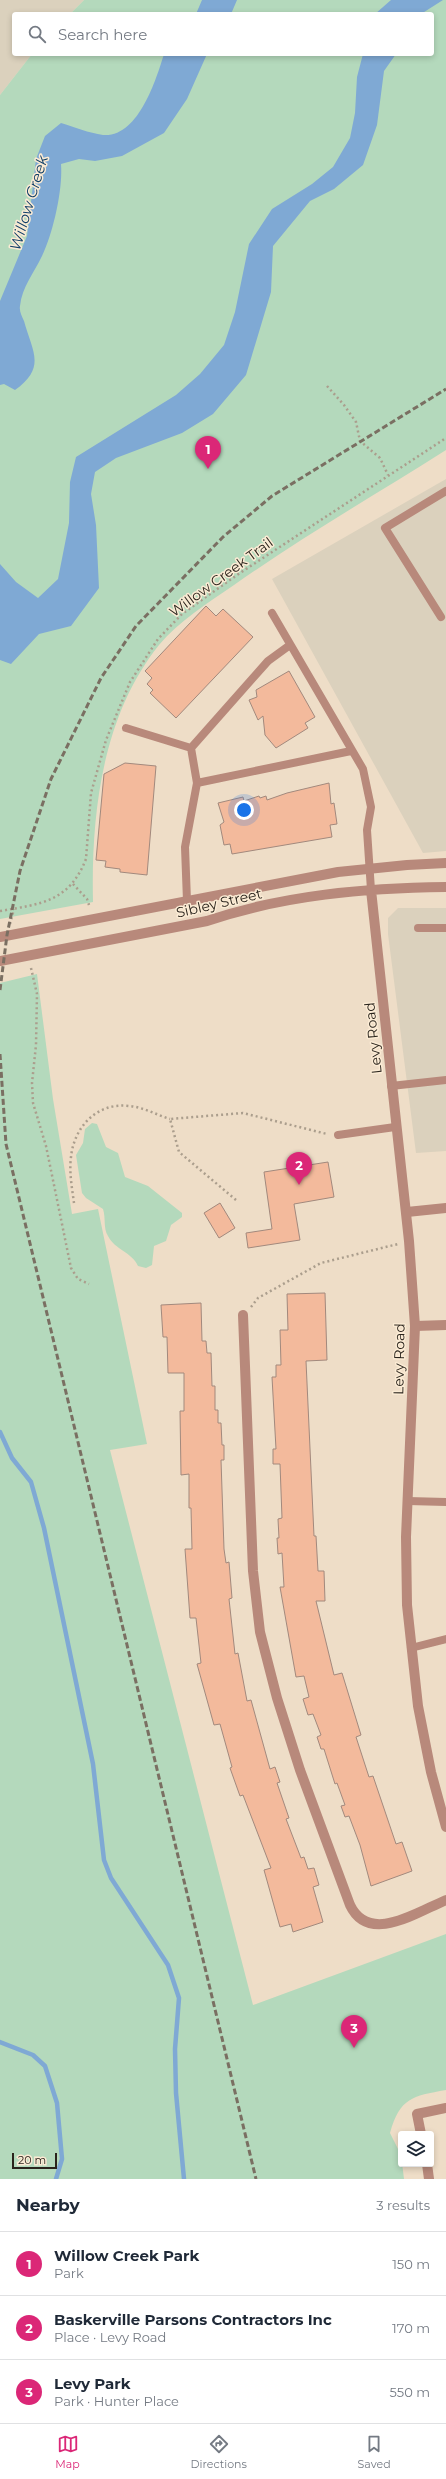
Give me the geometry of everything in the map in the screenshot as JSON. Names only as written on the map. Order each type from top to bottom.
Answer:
[{"type":"street","name":"Sibley Street","points":[[0,937],[369,868],[446,863]]},
{"type":"street","name":"Sibley Street","points":[[0,961],[207,921],[237,911],[307,898],[371,890],[446,887]]},
{"type":"street","name":"Levy Road","points":[[371,890],[391,1086],[407,1212],[415,1326],[408,1501],[407,1597],[411,1648],[418,1706],[445,1823]]},
{"type":"street","points":[[407,1212],[446,1208]]},
{"type":"street","points":[[244,1315],[256,1602],[269,1670],[300,1770],[350,1905],[360,1920],[372,1925],[385,1924],[446,1900]]},
{"type":"street","points":[[415,1326],[446,1324]]},
{"type":"street","points":[[420,2131],[417,2114],[446,2108]]},
{"type":"street","points":[[427,2167],[429,2179]]},
{"type":"lane","points":[[441,617],[385,528],[446,491]]},
{"type":"lane","points":[[272,614],[363,769],[371,807],[367,830],[371,890]]},
{"type":"lane","points":[[187,901],[185,847],[196,783],[191,748],[268,661],[290,645]]},
{"type":"lane","points":[[126,728],[191,748]]},
{"type":"lane","points":[[196,783],[352,751]]},
{"type":"lane","points":[[418,928],[446,928]]},
{"type":"lane","points":[[391,1086],[446,1080]]},
{"type":"lane","points":[[338,1135],[396,1127]]},
{"type":"lane","points":[[408,1501],[446,1502]]},
{"type":"lane","points":[[411,1648],[446,1639]]},
{"type":"path","points":[[327,386],[344,405],[356,422],[360,441],[380,458],[388,475]]},
{"type":"path","name":"Willow Creek Trail","points":[[0,911],[47,902],[58,898],[73,884],[86,859],[91,793],[106,740],[130,682],[158,639],[182,614],[197,603],[446,438]]},
{"type":"path","points":[[73,884],[87,899],[89,905]]},
{"type":"path","points":[[27,956],[37,994],[36,1046],[32,1083],[33,1103],[46,1146],[71,1268],[78,1279],[89,1284]]},
{"type":"path","points":[[74,1203],[70,1168],[72,1147],[79,1131],[91,1116],[111,1107],[128,1106],[170,1119],[243,1113],[338,1135]]},
{"type":"path","points":[[170,1119],[179,1152],[236,1200]]},
{"type":"path","points":[[244,1315],[258,1298],[321,1263],[409,1241]]},
{"type":"shaded area","points":[[0,0],[84,0],[72,12],[12,12],[12,56],[30,56],[0,95]]},
{"type":"shaded area","points":[[446,479],[446,851],[423,853],[272,579]]},
{"type":"shaded area","points":[[398,908],[446,908],[446,1151],[416,1153],[388,934],[388,918]]},
{"type":"green space","points":[[84,0],[446,0],[446,450],[260,567],[194,613],[167,636],[140,673],[124,703],[113,734],[104,767],[98,801],[94,835],[93,902],[0,919],[0,95],[30,56],[434,56],[434,12],[72,12]]},
{"type":"green space","points":[[37,974],[53,1099],[72,1214],[98,1209],[147,1444],[110,1450],[253,2005],[446,1934],[446,2090],[416,2097],[403,2106],[398,2112],[390,2133],[398,2149],[398,2167],[402,2167],[404,2179],[0,2179],[0,983]]},
{"type":"green space","points":[[92,1123],[97,1124],[106,1147],[118,1153],[125,1177],[148,1186],[182,1213],[182,1217],[171,1225],[166,1241],[154,1246],[152,1265],[146,1268],[138,1266],[132,1257],[111,1241],[106,1233],[103,1209],[86,1198],[82,1193],[76,1155],[83,1143],[85,1129]]},
{"type":"water","points":[[202,0],[237,0],[232,12],[197,12]]},
{"type":"water","points":[[391,0],[443,0],[424,12],[377,12]]},
{"type":"water","points":[[163,56],[206,56],[187,99],[164,133],[122,156],[95,161],[79,159],[61,164],[59,198],[50,236],[42,256],[23,293],[20,306],[21,314],[33,350],[34,366],[31,374],[25,382],[15,390],[4,384],[0,385],[0,301],[27,236],[36,159],[45,136],[61,123],[103,135],[115,133],[126,127],[136,118],[144,105],[156,78]]},
{"type":"water","points":[[362,56],[395,56],[384,71],[377,125],[363,165],[334,189],[310,201],[273,246],[271,292],[246,375],[213,414],[182,433],[116,458],[95,472],[91,494],[96,525],[99,588],[71,626],[39,634],[11,664],[0,660],[0,564],[16,582],[38,598],[58,579],[69,523],[70,482],[76,457],[176,395],[200,374],[224,345],[235,312],[249,244],[272,209],[312,184],[333,167],[350,138],[355,113],[357,77]]},
{"type":"building","points":[[206,606],[216,616],[223,609],[253,637],[176,718],[150,693],[153,690],[147,684],[152,678],[145,671]]},
{"type":"building","points":[[289,671],[315,717],[305,723],[308,728],[276,748],[265,735],[263,716],[258,720],[249,700],[257,697],[256,690]]},
{"type":"building","points":[[125,763],[156,766],[147,875],[120,872],[120,869],[105,867],[106,861],[96,860],[104,774]]},
{"type":"building","points":[[329,783],[331,804],[334,803],[337,824],[330,825],[332,837],[232,854],[230,844],[224,845],[220,825],[224,822],[218,803],[243,797],[244,801],[259,796],[260,798],[266,796],[267,800],[287,793]]},
{"type":"building","points":[[328,1162],[334,1197],[294,1204],[300,1240],[248,1248],[246,1233],[272,1229],[264,1172]]},
{"type":"building","points":[[220,1203],[235,1228],[219,1238],[204,1213]]},
{"type":"building","points":[[325,1293],[327,1360],[306,1361],[314,1536],[316,1536],[318,1571],[324,1571],[325,1601],[316,1601],[334,1675],[342,1673],[361,1735],[356,1737],[369,1777],[373,1776],[396,1844],[402,1842],[412,1871],[371,1886],[360,1845],[349,1816],[345,1817],[341,1806],[345,1805],[337,1783],[335,1784],[324,1749],[321,1749],[317,1737],[321,1735],[313,1714],[308,1715],[303,1699],[309,1697],[304,1676],[296,1677],[280,1587],[284,1587],[282,1553],[278,1554],[277,1538],[279,1538],[278,1519],[282,1518],[280,1464],[273,1464],[273,1449],[276,1449],[272,1377],[276,1377],[276,1365],[281,1365],[280,1330],[288,1330],[287,1294]]},
{"type":"building","points":[[201,1303],[202,1341],[206,1341],[207,1353],[211,1353],[212,1386],[215,1386],[215,1410],[218,1410],[218,1423],[221,1423],[222,1445],[224,1445],[224,1460],[221,1460],[224,1549],[226,1563],[229,1562],[232,1598],[229,1599],[235,1654],[238,1653],[247,1701],[251,1700],[270,1769],[275,1767],[280,1782],[277,1783],[289,1818],[286,1819],[301,1858],[304,1857],[308,1869],[314,1868],[319,1885],[313,1887],[323,1922],[293,1932],[291,1924],[280,1927],[264,1870],[271,1868],[243,1795],[240,1796],[230,1768],[232,1767],[220,1724],[214,1725],[197,1664],[201,1663],[196,1618],[190,1618],[185,1549],[192,1549],[191,1508],[189,1508],[189,1474],[181,1475],[180,1411],[184,1411],[184,1373],[168,1373],[167,1337],[163,1337],[161,1305]]},
{"type":"waterway","points":[[0,1432],[12,1458],[31,1482],[44,1528],[93,1764],[104,1860],[111,1878],[168,1965],[179,1998],[175,2049],[176,2093],[184,2179]]},
{"type":"waterway","name":"Willow Creek","points":[[0,2042],[33,2055],[45,2066],[57,2103],[62,2159],[56,2179]]},
{"type":"railway","points":[[0,990],[7,935],[20,871],[51,779],[101,678],[136,626],[223,537],[272,496],[446,389]]},
{"type":"railway","points":[[0,1054],[6,1144],[256,2179]]},
{"type":"place","name":"Willow Creek Park","points":[[208,469]]},
{"type":"place","name":"Baskerville Parsons Contractors Inc","points":[[299,1185]]},
{"type":"place","name":"Levy Park","points":[[354,2048]]}]
